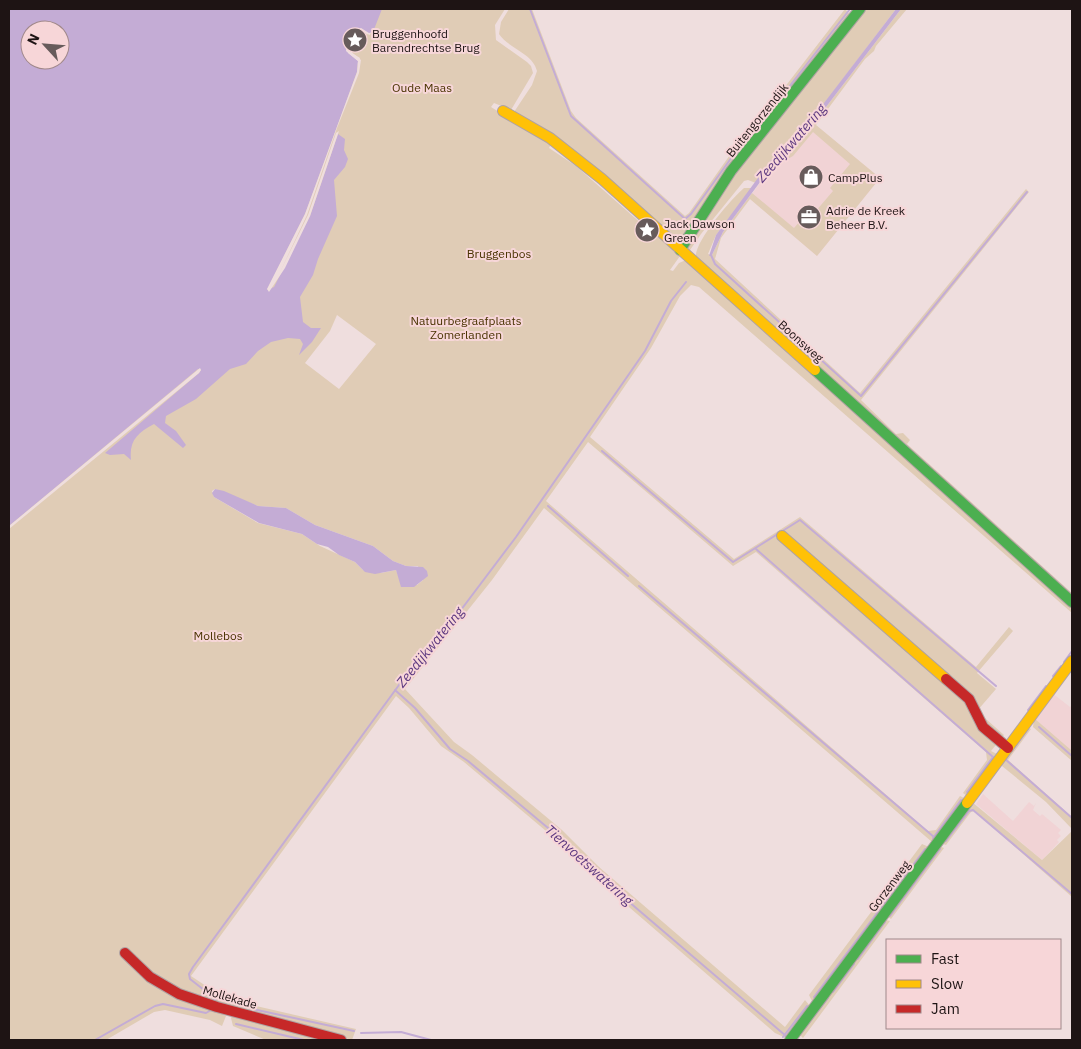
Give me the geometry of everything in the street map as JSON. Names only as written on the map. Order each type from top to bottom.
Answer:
[{"type":"street","name":"Buitengorzendijk","points":[[680,250],[700,216],[731,171],[789,102],[860,9]]},
{"type":"street","name":"Boonsweg","points":[[504,111],[542,132],[568,151],[1072,602]]},
{"type":"street","points":[[782,536],[969,699],[983,727],[1008,748]]},
{"type":"street","name":"Gorzenweg","points":[[790,1040],[1072,661]]},
{"type":"street","name":"Mollekade","points":[[125,953],[157,982],[187,997],[341,1040]]},
{"type":"shaded area","points":[[813,123],[880,178],[817,256],[749,198],[778,158],[788,152]]},
{"type":"shaded area","points":[[1052,693],[1070,707],[1072,705],[1072,753],[1034,718]]},
{"type":"shaded area","points":[[983,794],[1013,821],[1029,802],[1034,806],[1036,803],[1033,810],[1040,816],[1042,814],[1061,830],[1058,833],[1061,836],[1057,840],[1059,842],[1042,860],[976,804]]},
{"type":"green space","points":[[381,9],[505,9],[495,25],[496,40],[527,62],[531,66],[533,73],[511,110],[494,103],[491,107],[551,144],[549,148],[576,166],[643,225],[645,223],[680,256],[670,270],[673,271],[679,263],[686,260],[1072,606],[1072,613],[699,287],[691,285],[680,296],[651,348],[590,437],[734,559],[800,517],[976,667],[1009,627],[1013,631],[977,673],[996,689],[977,711],[1004,735],[991,751],[999,755],[967,796],[963,793],[987,760],[986,752],[756,552],[733,566],[588,442],[546,501],[928,831],[936,830],[960,796],[964,798],[932,842],[544,508],[492,580],[405,689],[454,742],[562,830],[599,867],[785,1027],[805,1000],[810,1006],[786,1038],[775,1033],[593,876],[565,847],[464,762],[441,746],[409,708],[396,696],[191,976],[215,992],[247,1004],[356,1029],[352,1040],[205,1001],[198,994],[196,996],[150,979],[196,1002],[196,1005],[210,1006],[226,1016],[222,1026],[210,1020],[165,1010],[154,1012],[106,1040],[9,1040],[9,524],[355,71],[360,58],[352,53],[355,46],[365,48],[366,44],[357,40],[361,32],[370,35]],"holes":[[[337,315],[376,344],[339,389],[305,363],[330,331]],[[215,489],[258,506],[286,508],[315,525],[373,546],[393,561],[406,566],[418,566],[423,580],[417,585],[399,578],[396,570],[381,573],[363,570],[355,562],[320,546],[302,534],[258,523],[214,497],[212,491]]]},
{"type":"green space","points":[[509,9],[532,9],[571,111],[576,118],[685,216],[737,145],[743,153],[681,240],[678,242],[514,112],[532,85],[537,71],[535,65],[526,55],[509,44],[499,34],[501,22]]},
{"type":"green space","points":[[845,9],[850,15],[777,105],[774,101]]},
{"type":"green space","points":[[863,9],[896,9],[821,108],[792,142],[770,162],[756,183],[748,180],[744,181],[688,253],[686,247],[722,188]]},
{"type":"green space","points":[[901,9],[907,9],[876,46],[874,51],[865,59],[816,125],[880,178],[817,256],[750,199],[721,238],[715,259],[860,393],[1026,189],[1029,192],[861,400],[896,434],[903,433],[910,440],[907,444],[1072,593],[1072,597],[696,258],[697,251],[707,232],[731,201],[744,188],[752,188],[716,235],[708,254],[712,255],[723,232],[752,193],[794,228],[801,220],[815,212],[833,191],[830,188],[850,164],[813,132],[793,156],[779,164],[774,163],[788,152],[823,111]]},
{"type":"green space","points":[[770,106],[776,110],[747,147],[741,141]]},
{"type":"green space","points":[[1034,718],[1071,750],[1072,761],[1033,727]]},
{"type":"green space","points":[[1027,727],[1031,729],[1008,760],[1072,817],[1072,829],[1046,802],[1002,766],[1001,762]]},
{"type":"green space","points":[[972,802],[1042,860],[1072,831],[1072,897],[974,811],[971,812],[946,845],[943,844]]},
{"type":"green space","points":[[922,844],[929,847],[812,1001],[809,995]]},
{"type":"green space","points":[[939,846],[944,848],[891,919],[888,917]]},
{"type":"green space","points":[[886,920],[890,921],[803,1038],[800,1035]]},
{"type":"green space","points":[[233,1014],[334,1040],[266,1040],[233,1026],[231,1018]]},
{"type":"water","points":[[9,9],[382,9],[373,32],[369,33],[361,28],[352,32],[346,45],[348,53],[358,61],[357,72],[305,214],[267,290],[274,287],[310,216],[338,134],[345,139],[344,150],[348,159],[345,167],[334,180],[337,216],[313,275],[300,297],[303,322],[311,328],[321,328],[312,342],[299,355],[303,344],[300,339],[288,338],[271,342],[258,351],[246,364],[230,369],[196,399],[166,416],[165,423],[176,431],[186,445],[183,448],[154,424],[135,438],[131,448],[131,460],[124,454],[110,455],[105,453],[199,373],[201,370],[198,369],[9,526]]},
{"type":"water","points":[[896,9],[901,9],[823,111],[788,152],[778,158],[723,232],[712,255],[709,256],[716,235],[772,159],[792,142],[811,120]]},
{"type":"water","points":[[215,489],[258,506],[286,508],[315,525],[373,546],[393,561],[406,566],[423,567],[427,571],[428,576],[414,587],[401,587],[396,570],[375,574],[365,572],[355,562],[339,555],[328,547],[317,544],[302,534],[259,523],[214,497],[212,493]]},
{"type":"pier","points":[[347,41],[350,42],[350,51],[361,60],[359,73],[337,128],[307,215],[280,272],[308,215],[336,133],[339,131],[310,216],[285,268],[269,292],[267,289],[305,214],[357,72],[358,61],[346,51]]},
{"type":"pier","points":[[200,368],[199,373],[9,529],[9,526]]},
{"type":"waterway","points":[[530,9],[571,116],[685,219],[691,214],[737,150]]},
{"type":"waterway","points":[[778,101],[850,9]]},
{"type":"waterway","points":[[744,142],[771,109]]},
{"type":"waterway","points":[[711,255],[715,264],[861,396],[1027,192]]},
{"type":"waterway","name":"Zeedijkwatering","points":[[215,1003],[213,997],[190,979],[189,974],[193,967],[399,685],[433,647],[516,537],[645,351],[671,301],[686,282]]},
{"type":"waterway","points":[[602,451],[733,562],[800,520],[996,686]]},
{"type":"waterway","points":[[548,506],[628,576]]},
{"type":"waterway","points":[[756,549],[993,757],[967,792]]},
{"type":"waterway","points":[[639,586],[934,837]]},
{"type":"waterway","points":[[1064,662],[1072,651]]},
{"type":"waterway","points":[[1053,676],[1061,666]]},
{"type":"waterway","points":[[1028,710],[1046,686]]},
{"type":"waterway","name":"Tienvoetswatering","points":[[395,690],[415,708],[450,749],[468,761],[560,838],[587,866],[786,1036]]},
{"type":"waterway","points":[[1039,727],[1072,756]]},
{"type":"waterway","points":[[1004,761],[1028,729]]},
{"type":"waterway","points":[[1005,759],[1072,818]]},
{"type":"waterway","points":[[992,777],[996,771]]},
{"type":"waterway","points":[[933,838],[961,800]]},
{"type":"waterway","points":[[946,841],[969,811],[973,810],[1072,894]]},
{"type":"waterway","points":[[814,997],[925,849]]},
{"type":"waterway","points":[[890,916],[940,849]]},
{"type":"waterway","points":[[858,959],[885,922]]},
{"type":"waterway","points":[[833,992],[854,964]]},
{"type":"waterway","points":[[215,999],[219,997],[257,1010],[354,1031]]},
{"type":"waterway","points":[[801,1033],[828,998]]},
{"type":"waterway","name":"Zeedijkwatering","points":[[95,1040],[155,1006],[163,1004],[206,1013],[213,1009]]},
{"type":"waterway","points":[[783,1037],[807,1006]]},
{"type":"waterway","points":[[236,1024],[304,1040]]},
{"type":"waterway","points":[[361,1033],[401,1032],[431,1040]]},
{"type":"traffic: fast","points":[[680,250],[731,171],[860,9]]},
{"type":"traffic: fast","points":[[815,370],[1072,602]]},
{"type":"traffic: fast","points":[[790,1040],[967,803]]},
{"type":"traffic: slow","points":[[503,111],[550,138],[602,179],[815,370]]},
{"type":"traffic: slow","points":[[782,536],[946,679]]},
{"type":"traffic: slow","points":[[967,803],[1072,661]]},
{"type":"traffic: jam","points":[[946,679],[969,699],[983,727],[1008,748]]},
{"type":"traffic: jam","points":[[125,953],[150,977],[179,994],[217,1007],[341,1040]]},
{"type":"place","name":"Bruggenhoofd Barendrechtse Brug","points":[[355,40]]},
{"type":"place","name":"CampPlus","points":[[811,177]]},
{"type":"place","name":"Adrie de Kreek Beheer B.V.","points":[[809,217]]},
{"type":"place","name":"Jack Dawson Green","points":[[647,230]]},
{"type":"park label","name":"Oude Maas","points":[[422,87]]},
{"type":"park label","name":"Bruggenbos","points":[[499,253]]},
{"type":"park label","name":"Natuurbegraafplaats Zomerlanden","points":[[466,327]]},
{"type":"park label","name":"Mollebos","points":[[218,635]]}]
